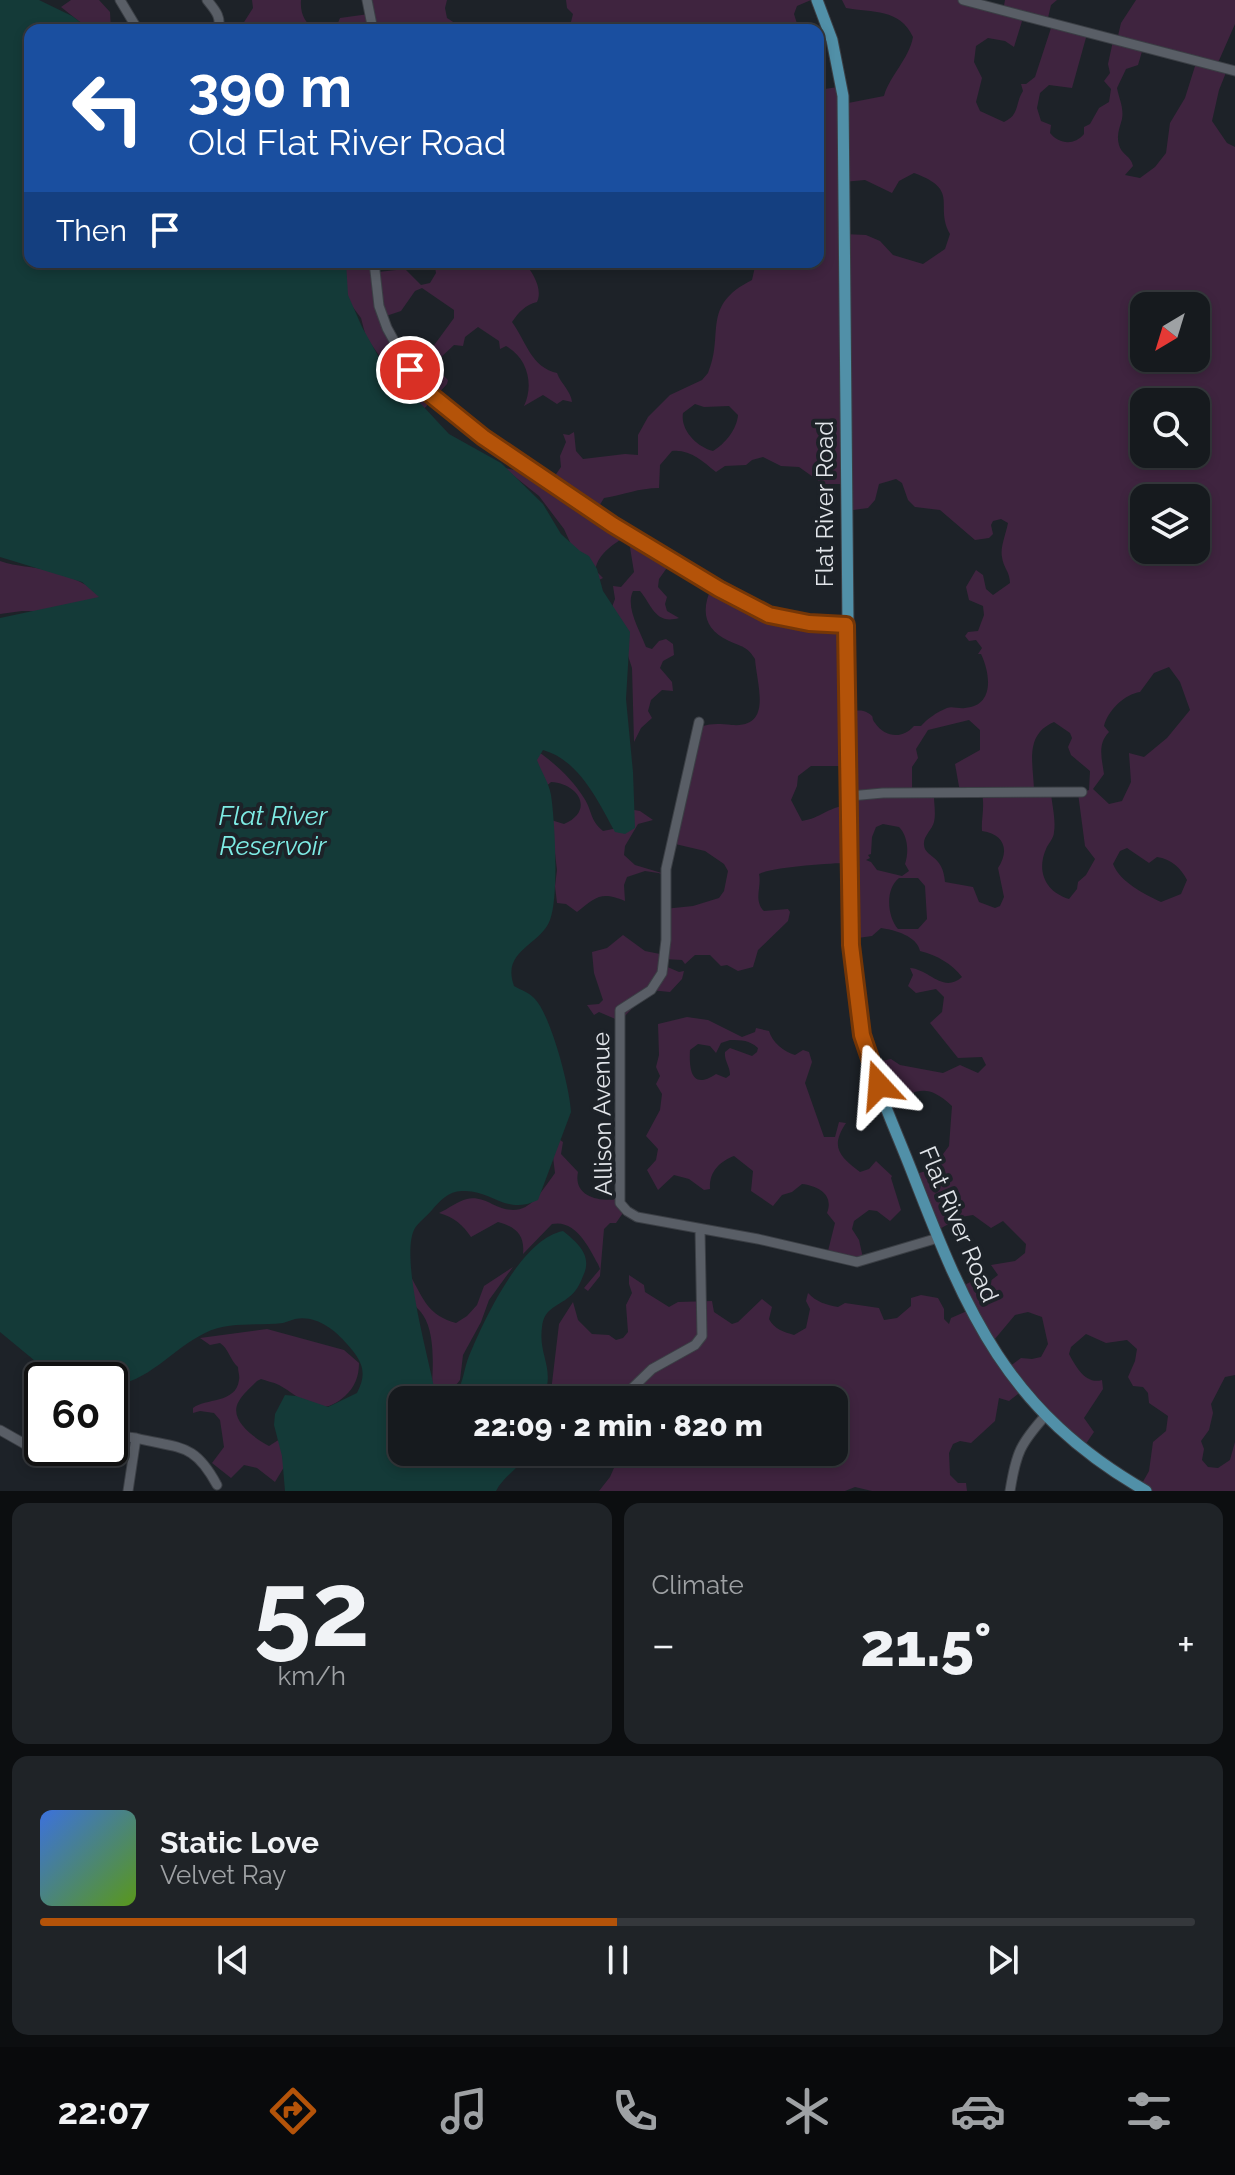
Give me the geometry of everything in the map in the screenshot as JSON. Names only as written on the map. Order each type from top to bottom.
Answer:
[{"type":"main road","name":"Flat River Road","points":[[817,0],[832,40],[843,109],[851,945],[862,1035],[952,1273],[984,1336],[1008,1371],[1046,1415],[1111,1470],[1146,1491]]},
{"type":"street","points":[[120,0],[134,24]]},
{"type":"street","points":[[207,0],[217,12],[219,24]]},
{"type":"street","points":[[367,0],[372,24]]},
{"type":"street","points":[[963,0],[1235,71]]},
{"type":"street","points":[[375,268],[379,306],[410,370],[431,395],[481,435],[613,525],[757,610],[797,621],[846,625]]},
{"type":"street","name":"Allison Avenue","points":[[699,722],[666,869],[666,940],[662,973],[651,990],[620,1010],[620,1203],[637,1217],[758,1239],[857,1262],[938,1238]]},
{"type":"street","points":[[850,796],[883,793],[1082,792]]},
{"type":"street","points":[[634,1386],[652,1369],[695,1345],[702,1336],[700,1229]]},
{"type":"street","points":[[1010,1491],[1014,1460],[1046,1415]]},
{"type":"street","points":[[0,1430],[24,1444]]},
{"type":"street","points":[[128,1437],[188,1450],[205,1463],[217,1485]]},
{"type":"street","points":[[128,1491],[136,1438]]},
{"type":"shaded area","points":[[71,0],[99,0],[110,12],[111,24],[82,24],[61,7]]},
{"type":"shaded area","points":[[252,0],[301,0],[301,10],[308,24],[243,24],[253,8]]},
{"type":"shaded area","points":[[366,0],[447,0],[447,18],[456,24],[338,24],[340,18],[369,14]]},
{"type":"shaded area","points":[[566,0],[811,0],[797,6],[794,14],[797,24],[570,24],[573,14],[567,8]]},
{"type":"shaded area","points":[[842,0],[975,0],[1003,11],[1005,0],[1057,0],[1051,5],[1047,22],[1023,18],[1014,47],[1005,41],[988,38],[976,46],[974,62],[982,78],[976,102],[980,111],[1004,122],[1009,119],[1023,91],[1021,84],[1035,77],[1052,25],[1087,34],[1072,88],[1049,85],[1040,93],[1037,108],[1041,121],[1051,125],[1050,133],[1067,142],[1080,138],[1084,127],[1090,124],[1099,108],[1109,102],[1111,89],[1104,81],[1110,73],[1108,64],[1113,41],[1117,40],[1121,23],[1136,0],[1235,0],[1235,24],[1217,65],[1227,70],[1212,121],[1227,143],[1235,147],[1235,1375],[1225,1377],[1211,1404],[1213,1413],[1209,1430],[1201,1441],[1204,1449],[1202,1460],[1208,1467],[1218,1468],[1230,1460],[1235,1442],[1235,1491],[1145,1491],[1140,1487],[1149,1471],[1153,1442],[1166,1431],[1168,1416],[1149,1403],[1148,1393],[1143,1387],[1133,1386],[1128,1377],[1137,1349],[1127,1340],[1106,1343],[1086,1334],[1071,1347],[1069,1354],[1078,1369],[1091,1380],[1102,1380],[1103,1389],[1084,1418],[1094,1432],[1083,1448],[1022,1391],[1009,1401],[999,1398],[995,1421],[971,1443],[960,1441],[953,1444],[949,1453],[950,1475],[958,1483],[966,1483],[967,1491],[872,1491],[855,1487],[845,1491],[599,1491],[615,1466],[848,1466],[848,1386],[552,1386],[559,1324],[573,1302],[578,1320],[592,1334],[609,1335],[616,1340],[628,1332],[626,1305],[632,1293],[629,1275],[644,1285],[645,1292],[669,1307],[678,1302],[712,1301],[714,1312],[732,1324],[762,1299],[772,1307],[769,1319],[774,1325],[794,1335],[806,1328],[810,1309],[806,1301],[808,1293],[818,1301],[838,1307],[845,1303],[879,1308],[884,1320],[897,1318],[911,1306],[911,1298],[921,1295],[938,1298],[944,1309],[944,1319],[949,1324],[951,1318],[967,1311],[959,1288],[976,1279],[989,1282],[998,1275],[991,1265],[1015,1261],[1025,1253],[1026,1244],[1003,1221],[991,1228],[973,1215],[961,1217],[936,1231],[913,1175],[932,1169],[949,1146],[952,1106],[927,1091],[885,1103],[872,1063],[891,1059],[900,1065],[943,1073],[960,1065],[978,1073],[986,1065],[982,1057],[958,1058],[930,1023],[942,1012],[944,997],[936,989],[916,993],[908,986],[913,975],[910,968],[949,983],[962,977],[954,968],[920,951],[915,941],[893,930],[881,928],[872,936],[851,939],[848,863],[788,867],[759,874],[758,898],[764,911],[788,909],[790,912],[788,921],[758,950],[753,967],[738,971],[727,965],[721,966],[710,955],[695,955],[685,964],[682,960],[664,959],[663,965],[684,971],[682,979],[670,992],[650,990],[620,1021],[599,1012],[594,1015],[587,1005],[599,1004],[603,1000],[594,973],[592,952],[607,948],[623,935],[645,951],[660,954],[664,909],[693,906],[719,898],[724,891],[728,871],[724,864],[705,851],[671,843],[700,727],[745,724],[758,713],[760,703],[755,659],[747,649],[720,636],[709,625],[706,603],[712,586],[755,610],[845,625],[849,711],[866,712],[884,732],[899,735],[914,726],[921,726],[947,708],[974,706],[985,696],[987,671],[981,654],[978,654],[982,648],[976,640],[969,641],[965,636],[968,632],[978,631],[984,615],[983,606],[969,600],[966,587],[976,570],[983,575],[986,589],[993,595],[1010,583],[1002,553],[1008,523],[1001,519],[993,521],[993,534],[989,538],[975,540],[940,510],[915,507],[908,500],[902,483],[896,479],[879,484],[875,500],[868,508],[846,511],[843,484],[823,484],[799,467],[781,466],[763,457],[746,465],[725,466],[716,472],[690,454],[672,451],[660,465],[659,488],[604,498],[596,511],[671,562],[659,579],[658,587],[667,597],[667,611],[679,618],[664,619],[659,616],[640,591],[633,591],[631,597],[634,619],[646,647],[652,649],[659,641],[666,639],[673,644],[674,655],[663,661],[660,668],[672,682],[673,691],[662,690],[651,700],[648,711],[652,718],[641,728],[634,742],[632,668],[612,607],[615,599],[613,586],[621,587],[634,572],[628,535],[600,558],[595,570],[603,578],[599,580],[574,551],[564,529],[539,496],[504,468],[531,473],[550,483],[561,467],[560,456],[566,442],[563,434],[574,432],[576,451],[583,459],[638,455],[638,435],[648,417],[670,395],[702,380],[708,373],[720,311],[736,290],[752,280],[755,268],[824,268],[824,89],[838,87],[843,104],[884,96],[908,53],[913,37],[901,21],[884,14],[846,8]],"holes":[[[1143,48],[1196,63],[1185,98],[1170,123],[1166,153],[1155,167],[1140,178],[1125,175],[1133,166],[1118,141],[1122,107],[1117,88],[1126,69],[1138,65]],[[914,173],[928,179],[942,192],[950,234],[945,249],[923,264],[893,255],[880,241],[866,235],[844,234],[843,182],[865,180],[892,193],[899,181]],[[695,404],[704,407],[729,406],[738,415],[730,436],[713,451],[696,442],[687,431],[683,413]],[[1169,667],[1180,682],[1190,710],[1167,738],[1144,757],[1129,753],[1131,782],[1122,801],[1109,804],[1093,789],[1104,774],[1102,747],[1109,732],[1104,726],[1106,720],[1123,699],[1140,692],[1154,673]],[[969,720],[980,730],[980,750],[955,764],[960,792],[982,793],[982,831],[1000,839],[1003,844],[1004,855],[998,868],[1004,897],[1000,906],[995,908],[979,902],[973,887],[945,882],[938,861],[925,849],[925,839],[935,819],[934,796],[912,793],[912,767],[918,758],[916,749],[928,730]],[[1054,722],[1070,733],[1072,738],[1068,747],[1071,755],[1090,771],[1089,790],[1078,793],[1085,846],[1095,859],[1069,899],[1054,891],[1043,873],[1043,857],[1054,834],[1054,818],[1051,793],[1034,792],[1032,752],[1044,728]],[[811,766],[847,766],[848,805],[802,821],[791,800],[798,776]],[[883,824],[899,827],[902,831],[907,849],[905,864],[909,871],[902,876],[877,870],[866,860],[870,858],[868,855],[871,854],[876,827]],[[1127,848],[1149,863],[1157,857],[1171,862],[1187,880],[1181,894],[1161,902],[1133,887],[1113,864],[1120,851]],[[899,878],[918,878],[925,886],[927,919],[918,929],[898,929],[894,924],[889,903],[894,883]],[[1028,1312],[1042,1317],[1048,1344],[1041,1357],[1021,1358],[1006,1369],[989,1346],[1015,1315]]]},
{"type":"shaded area","points":[[338,268],[376,268],[378,272],[405,269],[421,285],[430,283],[436,273],[435,268],[529,268],[536,281],[539,297],[512,322],[535,360],[557,373],[572,402],[563,400],[557,404],[543,395],[524,406],[528,381],[520,357],[506,346],[500,349],[499,341],[478,327],[465,337],[463,346],[454,345],[438,360],[437,369],[448,380],[447,384],[423,410],[404,390],[366,337],[361,318],[346,298]],"holes":[[[422,288],[454,310],[454,318],[424,359],[408,369],[383,317],[401,311],[415,291]]]},
{"type":"shaded area","points":[[0,561],[65,575],[87,585],[106,599],[73,611],[0,614]]},
{"type":"shaded area","points":[[532,747],[573,783],[587,803],[595,823],[603,831],[623,827],[634,810],[653,820],[638,824],[625,846],[624,855],[635,865],[665,874],[645,871],[627,877],[625,901],[610,896],[599,897],[577,912],[566,904],[557,903],[551,820],[564,824],[573,819],[579,812],[580,799],[561,784],[551,782],[542,790]]},
{"type":"shaded area","points":[[687,1017],[708,1020],[742,1037],[755,1032],[756,1028],[769,1031],[776,1043],[791,1054],[803,1050],[809,1052],[812,1062],[805,1083],[824,1137],[835,1137],[839,1122],[846,1123],[838,1139],[842,1156],[860,1172],[869,1169],[876,1161],[892,1176],[901,1210],[890,1221],[877,1211],[869,1210],[854,1221],[852,1229],[859,1240],[863,1258],[827,1255],[835,1223],[827,1213],[829,1207],[824,1192],[802,1184],[782,1195],[773,1206],[751,1191],[753,1171],[734,1156],[716,1168],[710,1189],[704,1190],[689,1179],[674,1175],[658,1190],[647,1170],[656,1160],[658,1149],[646,1136],[660,1110],[662,1094],[656,1084],[660,1076],[656,1067],[659,1055],[658,1024]],"holes":[[[730,1040],[752,1043],[758,1048],[757,1052],[752,1056],[730,1048],[725,1052],[730,1075],[726,1078],[716,1074],[701,1080],[693,1076],[690,1050],[698,1044],[710,1046],[716,1053],[721,1043]]]},
{"type":"shaded area","points":[[560,1140],[563,1142],[561,1154],[578,1172],[577,1180],[583,1192],[595,1198],[618,1199],[625,1210],[616,1223],[610,1223],[604,1229],[600,1276],[588,1291],[584,1288],[600,1269],[586,1243],[568,1226],[552,1224],[523,1254],[521,1237],[510,1226],[498,1222],[471,1237],[458,1222],[439,1213],[470,1198],[504,1209],[522,1209],[529,1205],[555,1173],[553,1157]]},
{"type":"shaded area","points":[[513,1267],[489,1300],[463,1355],[460,1380],[455,1386],[433,1386],[430,1331],[423,1315],[410,1301],[411,1277],[433,1311],[456,1323],[477,1305],[484,1286]]},
{"type":"shaded area","points":[[267,1329],[344,1350],[359,1363],[357,1377],[345,1396],[326,1407],[310,1405],[274,1383],[261,1379],[257,1381],[239,1401],[237,1415],[245,1428],[269,1446],[280,1439],[284,1467],[275,1482],[257,1468],[244,1465],[231,1478],[212,1463],[224,1447],[220,1420],[214,1413],[193,1413],[193,1408],[232,1393],[239,1380],[238,1367],[220,1343],[210,1345],[200,1338]]},
{"type":"water","name":"Flat River Reservoir","points":[[0,0],[39,0],[83,24],[24,24],[24,268],[346,268],[348,295],[381,361],[449,434],[501,463],[543,504],[561,534],[589,556],[597,569],[603,591],[630,632],[626,699],[635,828],[625,834],[615,832],[586,783],[556,755],[543,750],[537,760],[551,795],[555,894],[550,920],[517,956],[511,974],[514,986],[535,999],[547,1020],[563,1070],[571,1112],[538,1200],[516,1205],[473,1191],[453,1193],[441,1200],[415,1228],[411,1241],[413,1283],[434,1386],[388,1386],[388,1466],[518,1466],[496,1491],[285,1491],[282,1456],[274,1425],[275,1414],[285,1395],[328,1407],[357,1393],[362,1379],[360,1361],[352,1350],[336,1333],[317,1321],[303,1318],[283,1323],[214,1329],[128,1382],[128,1362],[36,1362],[0,1332],[0,618],[99,597],[82,582],[0,557]]},
{"type":"water","name":"Flat River Reservoir","points":[[563,1231],[579,1245],[585,1256],[586,1269],[578,1288],[548,1312],[543,1321],[541,1337],[547,1386],[460,1386],[484,1322],[506,1283],[533,1249],[548,1237]]},
{"type":"route","points":[[410,370],[431,395],[483,437],[613,525],[719,589],[769,615],[809,623],[846,625],[851,945],[862,1035],[879,1085]]}]
